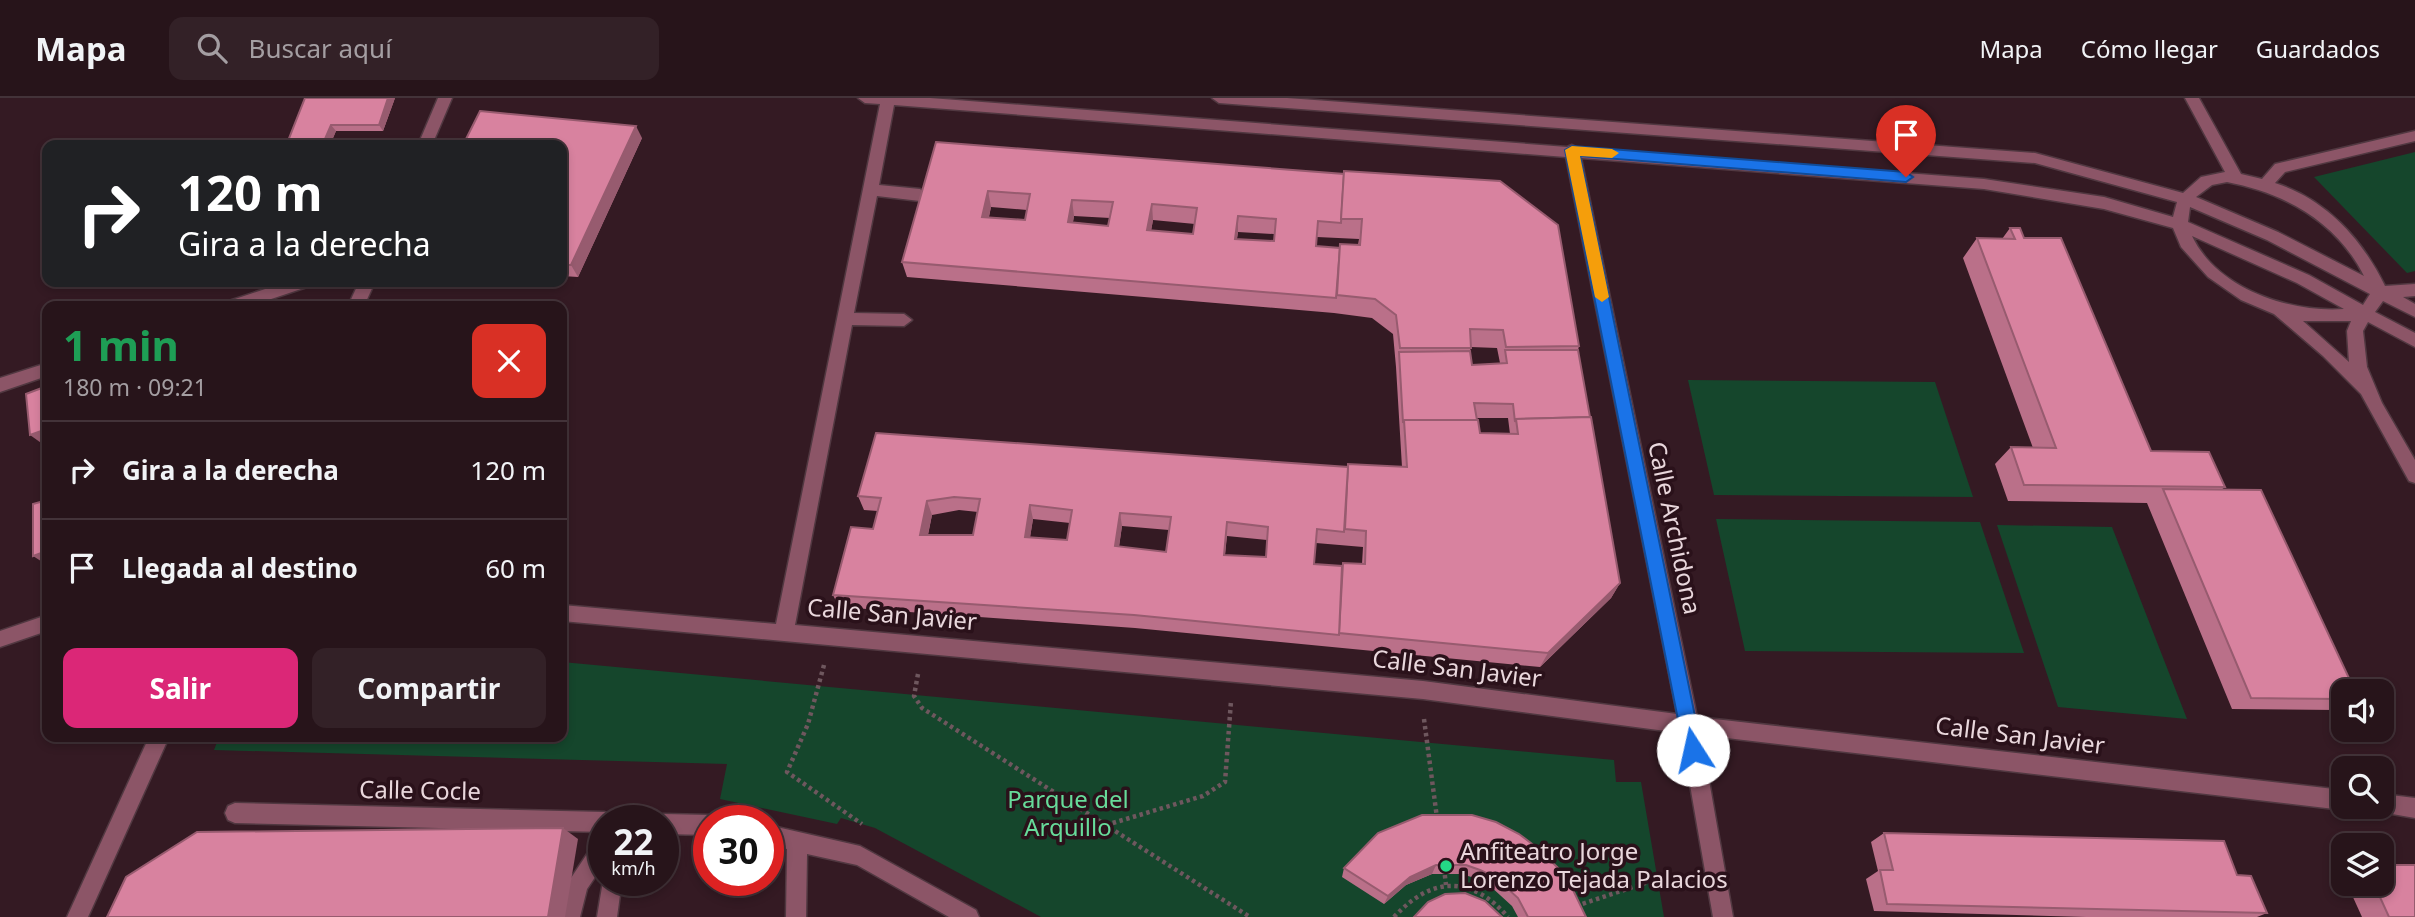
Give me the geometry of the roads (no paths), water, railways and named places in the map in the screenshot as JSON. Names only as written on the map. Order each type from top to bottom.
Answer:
[{"type":"street","points":[[427,140],[445,98]]},
{"type":"street","points":[[865,98],[1572,150],[1984,184],[2104,204],[2179,224],[2303,279],[2415,341]]},
{"type":"street","points":[[1219,98],[2035,158],[2113,176],[2185,199],[2280,239],[2415,311]]},
{"type":"street","points":[[2192,98],[2236,178]]},
{"type":"street","points":[[784,632],[888,100]]},
{"type":"street","points":[[2266,184],[2280,168],[2415,136]]},
{"type":"street","name":"Calle Archidona","points":[[1572,150],[1689,725],[1723,917]]},
{"type":"street","points":[[2369,393],[2329,351],[2277,309],[2230,286],[2208,268],[2190,249],[2179,224],[2179,212],[2185,199],[2199,184],[2210,178],[2236,178],[2266,184],[2298,198],[2326,217],[2351,240],[2369,266],[2380,292]]},
{"type":"street","points":[[870,190],[920,195]]},
{"type":"street","points":[[247,301],[289,287]]},
{"type":"street","points":[[2380,292],[2415,290]]},
{"type":"street","points":[[2380,292],[2355,328],[2354,348],[2369,393],[2415,476]]},
{"type":"street","points":[[2277,309],[2323,318],[2365,313]]},
{"type":"street","points":[[845,319],[904,320]]},
{"type":"street","points":[[0,385],[42,371]]},
{"type":"street","name":"Calle San Javier","points":[[567,612],[1423,690],[1689,725],[2331,799]]},
{"type":"street","points":[[0,639],[42,625]]},
{"type":"street","points":[[77,917],[157,742]]},
{"type":"street","points":[[2394,805],[2415,808]]},
{"type":"street","name":"Calle Cocle","points":[[235,813],[588,822]]},
{"type":"street","points":[[784,838],[860,856],[969,917]]},
{"type":"street","points":[[796,917],[797,841]]},
{"type":"street","points":[[570,917],[578,886],[588,871]]},
{"type":"street","points":[[607,917],[610,896]]},
{"type":"place","name":"Anfiteatro Jorge Lorenzo Tejada Palacios","points":[[1446,866]]},
{"type":"park label","name":"Parque del Arquillo","points":[[1068,814]]}]
